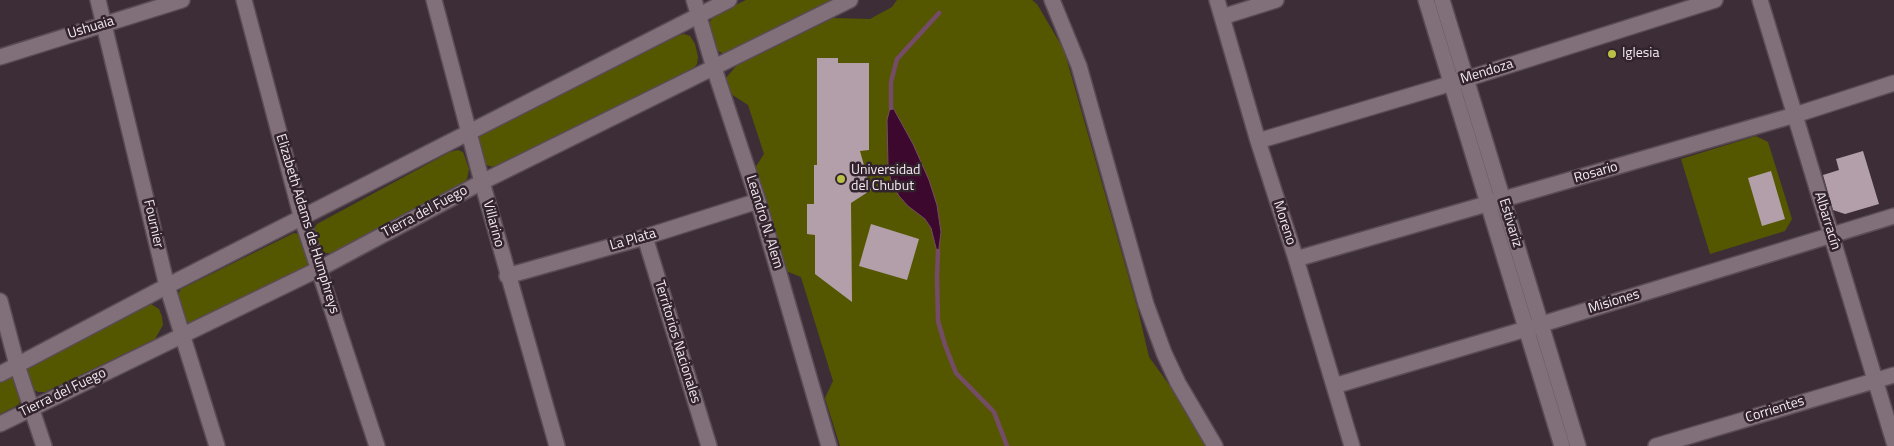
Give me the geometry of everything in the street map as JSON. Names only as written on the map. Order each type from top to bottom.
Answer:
[{"type":"street","name":"Fournier","points":[[98,0],[168,286],[216,446]]},
{"type":"street","name":"Ushuaia","points":[[0,56],[182,0]]},
{"type":"street","name":"Elizabeth Adams de Humphreys","points":[[244,0],[302,219],[377,446]]},
{"type":"street","name":"Villarino","points":[[434,0],[468,133],[558,446]]},
{"type":"street","name":"Leandro N. Alem","points":[[694,0],[714,68],[758,201],[829,446]]},
{"type":"street","points":[[0,374],[168,286],[729,0]]},
{"type":"street","name":"Tierra del Fuego","points":[[0,424],[319,269],[482,182],[850,0]]},
{"type":"street","points":[[1052,0],[1079,66],[1146,304],[1164,353],[1178,383],[1215,446]]},
{"type":"street","name":"Moreno","points":[[1217,0],[1258,141],[1296,259],[1352,446]]},
{"type":"street","points":[[1222,17],[1276,0]]},
{"type":"street","name":"Estivariz","points":[[1426,0],[1459,81]]},
{"type":"street","name":"Estivariz","points":[[1442,0],[1459,81],[1533,327],[1562,446]]},
{"type":"street","name":"Mendoza","points":[[1258,141],[1459,81],[1714,0]]},
{"type":"street","name":"Albarracín","points":[[1760,0],[1894,442]]},
{"type":"street","name":"Rosario","points":[[1296,259],[1794,115],[1894,83]]},
{"type":"street","name":"La Plata","points":[[508,276],[645,237],[758,201]]},
{"type":"street","name":"Misiones","points":[[1334,386],[1894,216]]},
{"type":"street","name":"Territorios Nacionales","points":[[645,237],[709,446]]},
{"type":"street","points":[[0,301],[44,446]]},
{"type":"street","name":"Estivariz","points":[[1533,327],[1578,446]]},
{"type":"street","name":"Corrientes","points":[[1656,446],[1894,375]]},
{"type":"shaded area","points":[[746,0],[835,0],[728,53],[722,53],[715,49],[710,32],[710,22],[713,16]]},
{"type":"shaded area","points":[[897,0],[1032,0],[1037,4],[1064,50],[1138,310],[1149,357],[1173,390],[1208,446],[840,446],[825,398],[833,381],[801,277],[786,271],[755,168],[764,154],[748,105],[731,94],[726,78],[737,65],[833,18],[870,19],[892,7]]},
{"type":"shaded area","points":[[684,34],[690,36],[695,44],[698,57],[697,64],[691,71],[497,168],[486,165],[476,140],[479,134],[676,36]]},
{"type":"shaded area","points":[[891,104],[913,144],[929,180],[937,205],[941,232],[938,256],[931,228],[925,219],[908,206],[899,196],[891,181],[888,165],[887,120]]},
{"type":"shaded area","points":[[1756,136],[1768,142],[1792,219],[1785,231],[1710,254],[1681,159]]},
{"type":"shaded area","points":[[458,150],[463,152],[469,169],[467,179],[461,185],[333,253],[321,251],[315,237],[314,229],[317,224],[450,152]]},
{"type":"shaded area","points":[[294,233],[300,234],[308,258],[308,264],[305,269],[185,327],[177,296],[181,289]]},
{"type":"shaded area","points":[[151,304],[159,309],[163,325],[155,339],[45,392],[38,392],[32,389],[26,373],[28,367]]},
{"type":"shaded area","points":[[9,375],[16,378],[22,399],[18,405],[0,414],[0,380]]},
{"type":"building","name":"Universidad del Chubut","points":[[817,58],[838,58],[838,63],[869,63],[869,150],[860,151],[871,190],[851,203],[852,302],[815,274],[815,235],[807,234],[807,204],[814,204],[814,165],[817,165]]},
{"type":"building","points":[[1863,151],[1879,204],[1845,214],[1833,210],[1823,175],[1839,170],[1836,159]]},
{"type":"building","points":[[1771,171],[1785,219],[1762,226],[1748,178]]},
{"type":"building","points":[[871,224],[919,239],[907,280],[859,266]]},
{"type":"waterway","points":[[891,108],[891,82],[897,59],[939,13]]},
{"type":"waterway","points":[[938,251],[938,321],[945,345],[956,373],[994,412],[1007,446]]},
{"type":"place","name":"Iglesia","points":[[1612,54]]},
{"type":"place","name":"Universidad del Chubut","points":[[841,179]]}]
